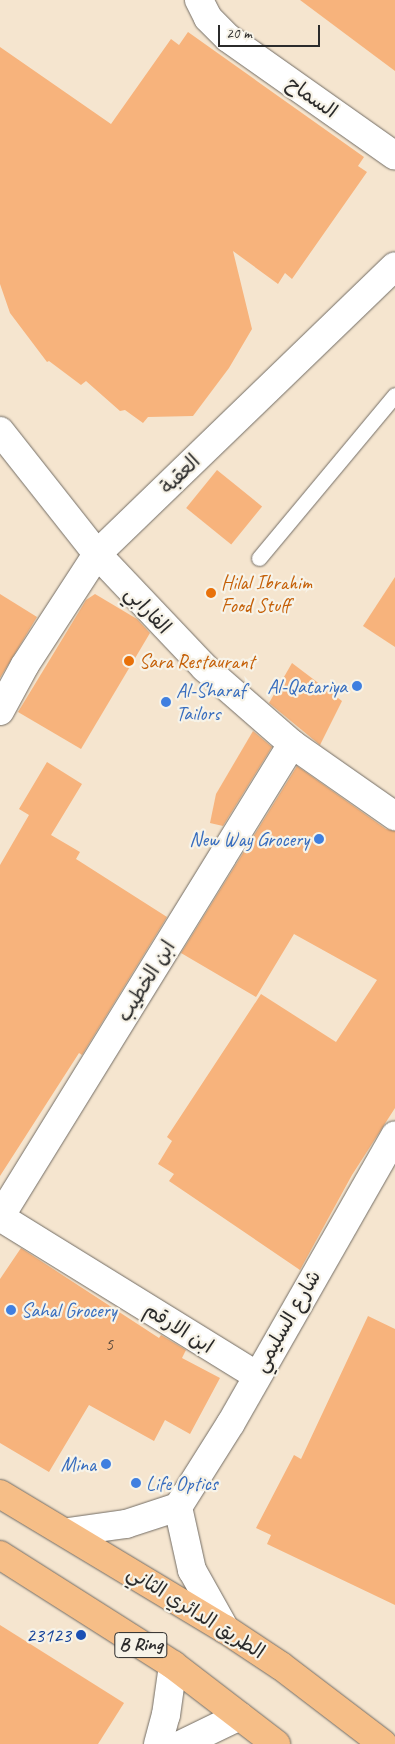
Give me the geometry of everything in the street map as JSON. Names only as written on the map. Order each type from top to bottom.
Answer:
[{"type":"main road","name":"الطريق الدائري الثاني","points":[[0,1494],[68,1532],[225,1629],[281,1666],[383,1744]]},
{"type":"main road","name":"B Ring","points":[[0,1555],[172,1665],[276,1744]]},
{"type":"street","name":"السماح","points":[[198,0],[208,18],[228,38],[395,156]]},
{"type":"street","name":"العقبة","points":[[0,711],[25,665],[97,554],[395,266]]},
{"type":"street","name":"الفارابي","points":[[0,431],[97,554],[205,668],[292,744],[395,816]]},
{"type":"street","name":"ابن الخطيب","points":[[0,1217],[292,744]]},
{"type":"street","name":"شارع السليمي","points":[[178,1507],[394,1140]]},
{"type":"street","name":"ابن الارقم","points":[[0,1217],[256,1375]]},
{"type":"street","points":[[68,1532],[126,1524],[178,1507],[182,1537],[192,1570],[206,1600],[225,1629]]},
{"type":"street","points":[[158,1744],[172,1665]]},
{"type":"street","points":[[182,1744],[240,1716]]},
{"type":"lane","points":[[259,558],[395,394]]},
{"type":"building","points":[[300,0],[395,0],[395,71]]},
{"type":"building","points":[[188,32],[364,157],[358,166],[367,172],[292,279],[285,273],[278,284],[233,251],[252,329],[229,368],[193,416],[148,417],[143,423],[125,410],[120,411],[86,381],[81,385],[49,361],[47,362],[10,313],[0,284],[0,47],[111,124],[171,39],[179,45]]},
{"type":"building","points":[[217,470],[262,507],[231,545],[186,508]]},
{"type":"building","points":[[395,577],[395,647],[363,626]]},
{"type":"building","points":[[0,594],[37,617],[0,678]]},
{"type":"building","points":[[95,594],[137,619],[150,633],[81,749],[18,712],[86,600]]},
{"type":"building","points":[[292,663],[342,701],[320,745],[269,703]]},
{"type":"building","points":[[253,731],[272,747],[223,826],[210,823],[216,794]]},
{"type":"building","points":[[47,762],[82,784],[51,835],[80,852],[76,859],[167,917],[82,1055],[79,1053],[0,1176],[0,865],[29,815],[19,809]]},
{"type":"building","points":[[297,766],[386,829],[395,831],[395,1108],[352,1175],[300,1270],[169,1181],[174,1174],[158,1164],[172,1141],[167,1137],[261,994],[336,1042],[377,980],[294,934],[256,997],[181,953]]},
{"type":"building","points":[[21,1248],[159,1338],[161,1335],[186,1350],[182,1358],[220,1378],[190,1434],[165,1420],[154,1441],[89,1405],[49,1472],[0,1443],[0,1279]]},
{"type":"building","points":[[368,1316],[395,1329],[395,1605],[267,1544],[271,1535],[256,1528],[294,1455],[301,1459]]},
{"type":"building","points":[[0,1625],[124,1703],[98,1744],[0,1744]]},
{"type":"place","name":"Hilal Ibrahim Food Stuff","points":[[211,593]]},
{"type":"place","name":"Sara Restaurant","points":[[129,661]]},
{"type":"place","name":"Al-Qatariya","points":[[357,686]]},
{"type":"place","name":"Al-Sharaf Tailors","points":[[166,702]]},
{"type":"place","name":"New Way Grocery","points":[[319,839]]},
{"type":"place","name":"Sahal Grocery","points":[[11,1310]]},
{"type":"place","name":"Mina","points":[[106,1464]]},
{"type":"place","name":"Life Optics","points":[[136,1483]]},
{"type":"place","name":"23123","points":[[81,1635]]}]
